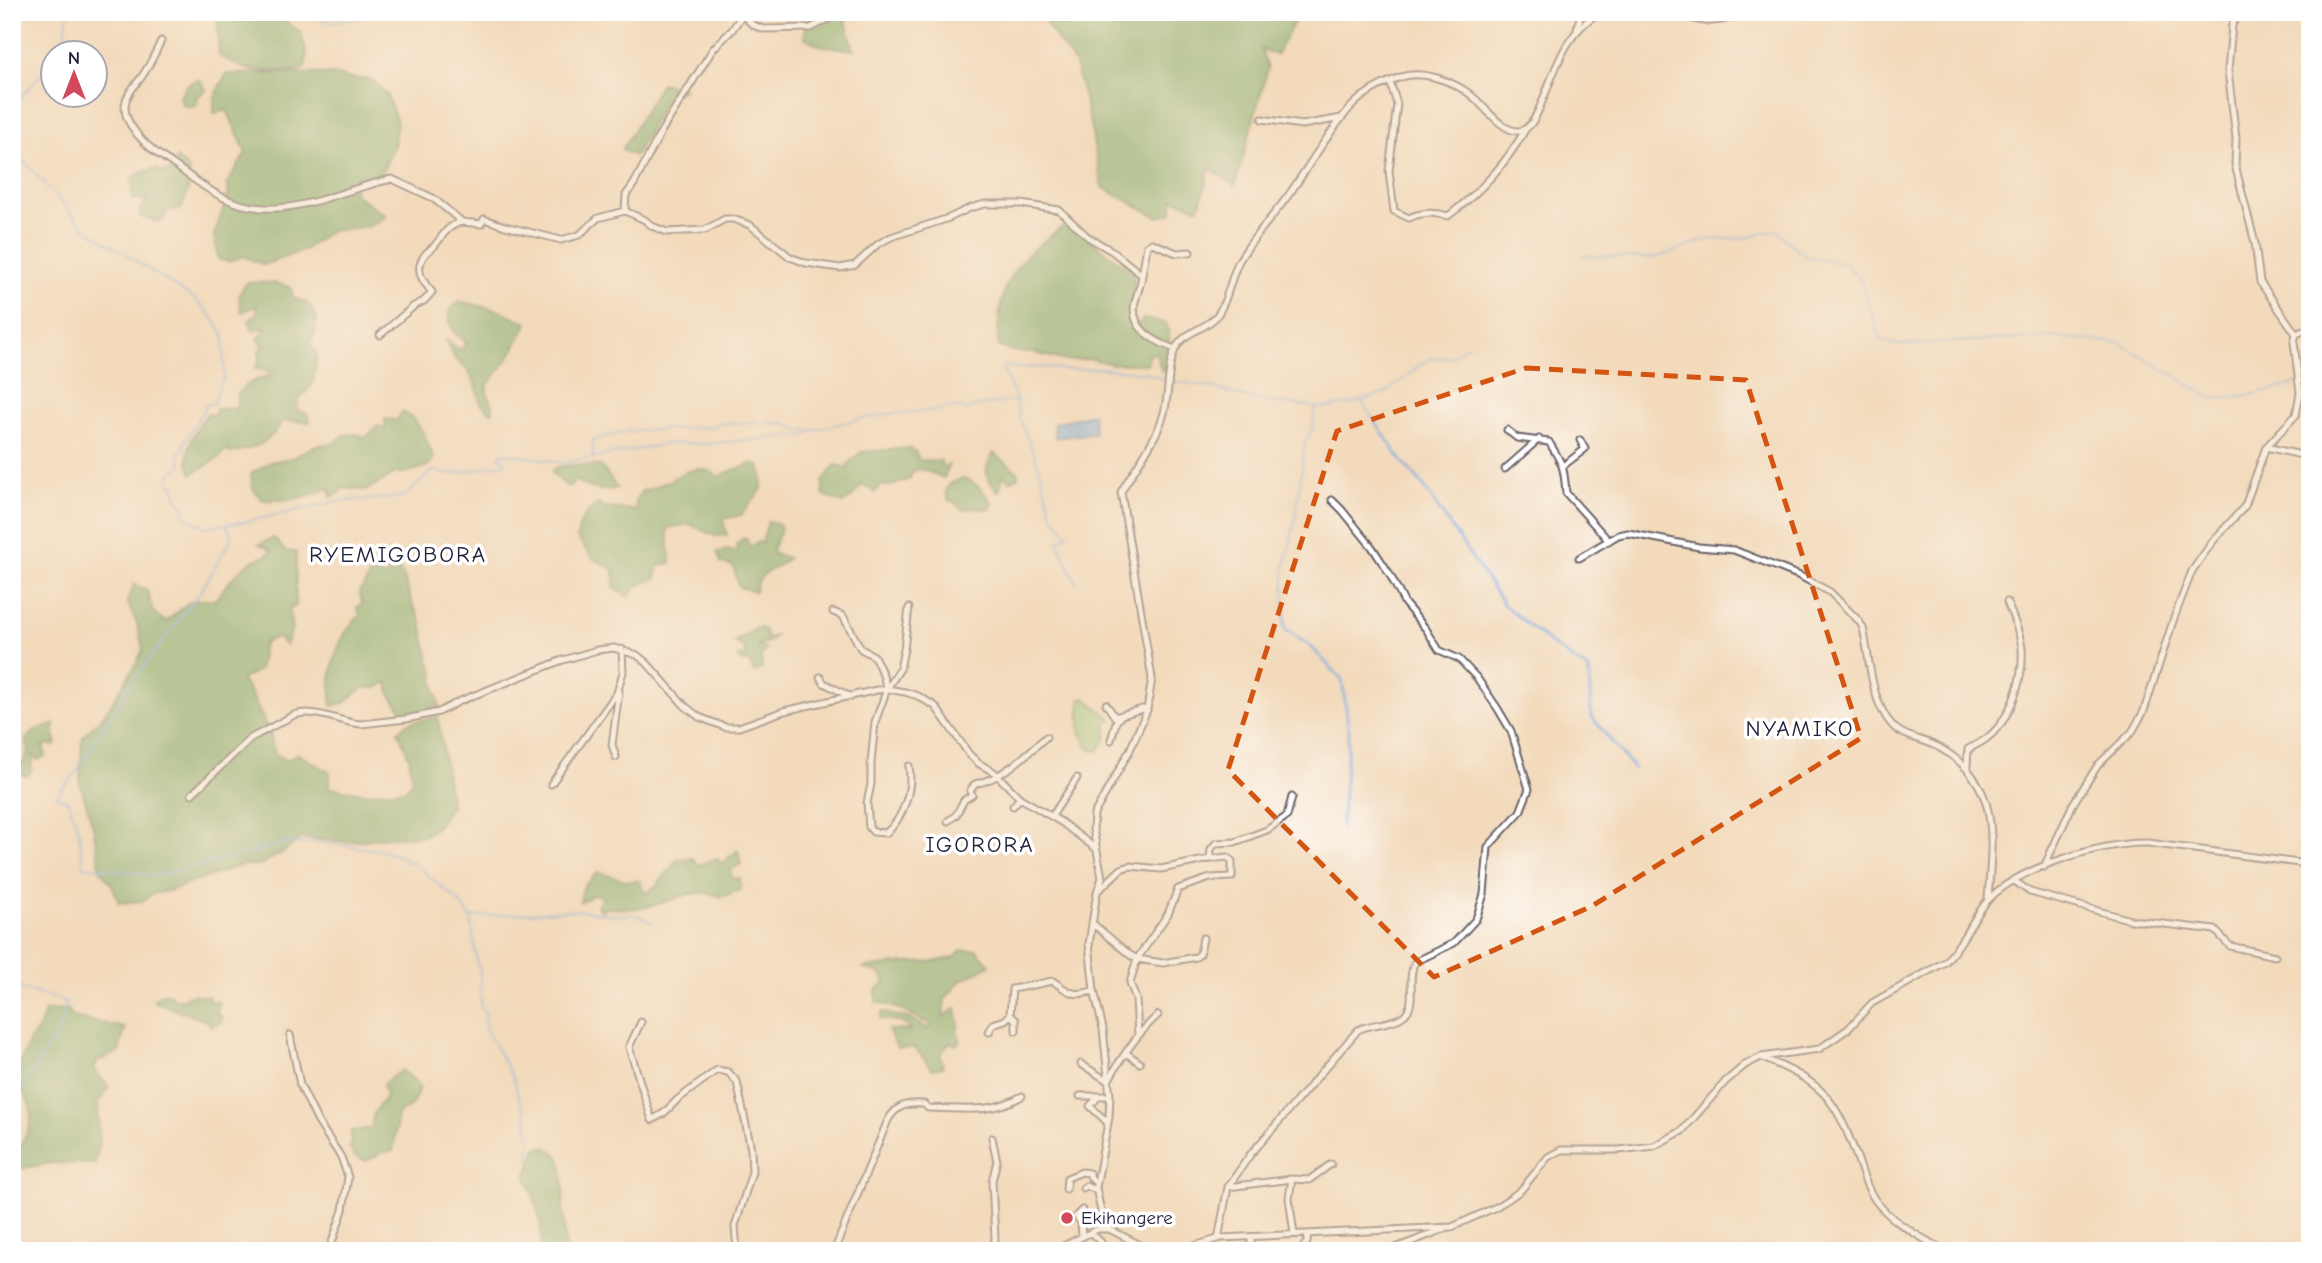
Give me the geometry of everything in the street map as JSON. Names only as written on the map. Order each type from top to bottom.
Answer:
[{"type":"street","points":[[625,211],[626,195],[662,130],[713,49],[732,30],[740,13],[753,25],[763,29],[811,28],[842,12]]},
{"type":"street","points":[[1577,30],[1581,12]]},
{"type":"street","points":[[1390,82],[1397,104],[1389,171],[1394,211],[1409,218],[1432,213],[1448,216],[1492,177],[1537,114],[1566,46],[1577,30],[1601,12]]},
{"type":"street","points":[[1677,12],[1697,22],[1712,22],[1751,12]]},
{"type":"street","points":[[2044,867],[2073,804],[2098,765],[2132,732],[2144,711],[2192,571],[2213,541],[2245,506],[2266,447],[2296,415],[2300,393],[2294,356],[2296,334],[2260,282],[2255,243],[2235,165],[2236,138],[2228,71],[2232,25],[2239,12]]},
{"type":"street","points":[[161,41],[144,73],[128,94],[126,114],[132,127],[157,154],[183,169],[206,188],[237,203],[267,210],[298,206],[392,179],[433,198],[462,222]]},
{"type":"street","points":[[1096,1187],[1108,1123],[1110,1096],[1103,1029],[1094,990],[1089,944],[1097,892],[1102,878],[1096,848],[1094,814],[1130,750],[1151,694],[1151,668],[1121,492],[1148,447],[1163,415],[1175,349],[1183,338],[1213,321],[1220,312],[1231,288],[1236,268],[1246,250],[1342,118],[1353,105],[1373,90],[1404,76],[1422,75],[1454,84],[1471,95],[1503,126],[1516,131],[1525,129]]},
{"type":"street","points":[[1262,119],[1302,125],[1342,118]]},
{"type":"street","points":[[380,335],[432,292],[421,279],[420,265],[446,229],[462,222],[481,224],[484,219],[561,240],[579,235],[598,218],[625,211],[667,232],[705,230],[725,219],[733,219],[750,225],[790,257],[806,263],[840,268],[856,265],[878,244],[891,237],[950,218],[970,208],[985,204],[1021,204],[1059,210],[1088,237],[1112,251],[1142,275]]},
{"type":"street","points":[[1175,349],[1155,342],[1143,331],[1134,306],[1147,246],[1152,243],[1177,253],[1190,252]]},
{"type":"street","points":[[2296,334],[2310,328]]},
{"type":"street","points":[[1507,430],[1517,438],[1549,442],[1563,466],[1567,478],[1566,493],[1609,541]]},
{"type":"street","points":[[1504,468],[1538,439]]},
{"type":"street","points":[[1563,466],[1586,449],[1580,440]]},
{"type":"street","points":[[2266,447],[2310,457]]},
{"type":"street","points":[[1218,1239],[1219,1220],[1228,1187],[1250,1155],[1358,1030],[1369,1025],[1397,1020],[1408,1012],[1412,1000],[1410,974],[1415,962],[1454,943],[1476,919],[1484,894],[1488,847],[1520,813],[1530,789],[1511,730],[1499,709],[1477,678],[1459,659],[1439,650],[1405,604],[1390,573],[1372,547],[1332,500]]},
{"type":"street","points":[[1579,558],[1628,533],[1699,547],[1734,550],[1800,576],[1830,592],[1859,621],[1881,709],[1892,725],[1901,733],[1932,743],[1966,766],[1983,793],[1990,822],[1988,900]]},
{"type":"street","points":[[1966,766],[1968,749],[1988,738],[2004,718],[2021,671],[2022,647],[2007,602]]},
{"type":"street","points":[[909,608],[900,669],[887,689],[874,722],[872,784],[866,803],[869,827],[873,832],[886,833],[899,818],[911,778],[909,766]]},
{"type":"street","points":[[832,612],[843,615],[860,649],[874,656],[887,689]]},
{"type":"street","points":[[192,794],[251,738],[295,715],[325,714],[360,724],[427,715],[560,661],[597,650],[622,649],[647,663],[699,718],[725,727],[739,727],[784,711],[887,689],[918,696],[935,706],[973,758],[1020,798],[1052,816],[1096,848]]},
{"type":"street","points":[[616,757],[612,745],[623,672],[622,649]]},
{"type":"street","points":[[820,677],[824,683],[851,697]]},
{"type":"street","points":[[551,784],[620,688]]},
{"type":"street","points":[[1106,704],[1115,717],[1147,710]]},
{"type":"street","points":[[1111,740],[1120,717]]},
{"type":"street","points":[[948,821],[956,815],[964,800],[972,795],[970,791],[975,784],[1019,761],[1046,737]]},
{"type":"street","points":[[1052,816],[1077,778]]},
{"type":"street","points":[[1210,859],[1211,849],[1216,843],[1235,842],[1267,830],[1287,816],[1292,797]]},
{"type":"street","points":[[1013,807],[1020,798]]},
{"type":"street","points":[[1388,1251],[1496,1207],[1522,1189],[1548,1157],[1561,1150],[1619,1150],[1654,1146],[1682,1131],[1726,1081],[1745,1065],[1761,1057],[1819,1049],[1848,1030],[1872,1003],[1945,962],[1954,953],[1988,900],[2013,880],[2095,849],[2130,843],[2148,843],[2299,863],[2310,859]]},
{"type":"street","points":[[1097,892],[1121,869],[1130,866],[1161,869],[1227,857],[1232,861],[1232,877],[1210,878],[1178,889],[1168,915],[1137,959],[1130,984],[1136,999],[1138,1036]]},
{"type":"street","points":[[2013,880],[2030,892],[2131,920],[2215,930],[2230,946],[2275,956]]},
{"type":"street","points":[[1092,923],[1137,959],[1163,963],[1196,957],[1200,954],[1203,938]]},
{"type":"street","points":[[989,1032],[993,1024],[1010,1015],[1012,989],[1053,981],[1071,995],[1094,990]]},
{"type":"street","points":[[1010,1015],[1016,1020],[1016,1031]]},
{"type":"street","points":[[1108,1081],[1138,1036],[1158,1016]]},
{"type":"street","points":[[640,1022],[629,1048],[652,1120],[717,1070],[728,1072],[737,1082],[751,1149],[752,1172],[736,1226],[737,1251]]},
{"type":"street","points":[[290,1035],[300,1085],[318,1122],[341,1157],[348,1177],[344,1210],[329,1251]]},
{"type":"street","points":[[1126,1053],[1140,1063]]},
{"type":"street","points":[[1761,1057],[1797,1073],[1821,1090],[1838,1113],[1865,1182],[1876,1202],[1895,1220],[1944,1251]]},
{"type":"street","points":[[1082,1064],[1108,1081]]},
{"type":"street","points":[[834,1251],[888,1121],[896,1108],[909,1103],[924,1104],[928,1108],[979,1110],[1003,1106],[1022,1096]]},
{"type":"street","points":[[1080,1096],[1110,1096]]},
{"type":"street","points":[[1100,1096],[1090,1106],[1108,1123]]},
{"type":"street","points":[[992,1138],[997,1161],[992,1181],[995,1239],[992,1251]]},
{"type":"street","points":[[1228,1187],[1292,1179],[1309,1180],[1331,1164]]},
{"type":"street","points":[[1066,1189],[1067,1178],[1082,1172],[1089,1174],[1109,1228],[1152,1251]]},
{"type":"street","points":[[1292,1179],[1289,1198],[1294,1234]]},
{"type":"street","points":[[1083,1188],[1096,1187]]},
{"type":"street","points":[[1082,1210],[1076,1216],[1081,1223],[1083,1237]]},
{"type":"street","points":[[1098,1229],[1104,1219]]},
{"type":"street","points":[[1177,1251],[1218,1239],[1452,1227]]},
{"type":"street","points":[[1053,1251],[1098,1229],[1109,1228]]},
{"type":"street","points":[[1091,1233],[1101,1242],[1105,1251]]},
{"type":"street","points":[[1301,1251],[1307,1242],[1308,1234]]},
{"type":"street","points":[[1251,1237],[1251,1247],[1258,1251]]},
{"type":"highlighted area","points":[[1526,368],[1746,380],[1861,738],[1592,906],[1434,977],[1228,770],[1337,431]]},
{"type":"green space","points":[[217,12],[280,12],[283,20],[301,32],[307,55],[305,68],[284,71],[256,70],[241,67],[219,56]]},
{"type":"green space","points":[[820,12],[852,12],[845,18],[854,50],[819,45],[805,38],[805,21]]},
{"type":"green space","points":[[1068,12],[1300,12],[1276,55],[1261,49],[1268,68],[1235,186],[1210,168],[1199,208],[1173,199],[1172,213],[1158,217],[1102,187],[1075,64],[1045,23]]},
{"type":"green space","points":[[227,74],[334,74],[372,80],[387,95],[397,122],[394,146],[381,175],[355,182],[354,193],[387,216],[371,226],[330,231],[304,250],[264,265],[243,256],[229,262],[218,259],[214,235],[229,192],[226,185],[246,153],[227,110],[214,114],[217,92]]},
{"type":"green space","points":[[200,80],[206,90],[197,97],[197,106],[183,106],[180,97],[187,85]]},
{"type":"green space","points":[[661,83],[684,88],[664,103],[635,156],[622,150]]},
{"type":"green space","points":[[177,158],[190,171],[189,188],[181,209],[165,211],[166,217],[159,222],[141,217],[140,209],[148,200],[132,199],[132,179],[140,173],[156,168],[162,172],[171,170]]},
{"type":"green space","points":[[1068,223],[1134,273],[1132,307],[1137,327],[1143,319],[1166,323],[1170,347],[1165,371],[1161,370],[1156,353],[1150,354],[1147,364],[1112,364],[1092,359],[1066,361],[999,347],[1001,303],[1012,275],[1030,252]]},
{"type":"green space","points":[[248,282],[275,283],[290,287],[294,298],[307,303],[317,318],[310,344],[317,353],[313,384],[298,400],[298,410],[307,414],[310,422],[282,421],[278,429],[260,444],[229,453],[227,448],[219,458],[192,474],[188,458],[190,442],[207,414],[215,415],[216,409],[237,408],[237,399],[242,388],[271,374],[271,371],[255,368],[259,361],[259,350],[263,345],[258,339],[265,332],[265,328],[253,331],[249,320],[257,314],[257,306],[242,312],[239,296]]},
{"type":"green space","points":[[459,301],[501,311],[528,323],[508,359],[487,386],[493,412],[480,402],[476,385],[467,369],[454,358],[446,340],[460,350],[467,344],[456,334],[450,322],[449,311]]},
{"type":"green space","points":[[402,412],[414,419],[426,438],[434,458],[428,466],[396,473],[367,490],[343,488],[331,497],[329,487],[298,498],[263,500],[253,489],[251,474],[270,462],[292,458],[316,445],[332,444],[344,435],[358,434],[365,438],[378,426],[385,429],[385,419],[397,420]]},
{"type":"green space","points":[[910,448],[915,451],[919,460],[941,461],[942,467],[949,465],[944,478],[921,469],[913,471],[910,479],[891,486],[881,486],[874,493],[862,485],[843,503],[823,495],[823,481],[835,465],[848,470],[847,465],[861,452]]},
{"type":"green space","points":[[994,453],[1018,472],[1018,477],[1010,481],[1003,475],[999,492],[987,474],[988,464]]},
{"type":"green space","points":[[751,463],[758,465],[762,474],[762,489],[741,515],[723,519],[727,535],[715,536],[689,524],[667,528],[671,563],[659,565],[656,578],[639,585],[628,597],[614,588],[614,569],[592,558],[577,537],[583,518],[598,504],[605,508],[636,510],[636,499],[642,491],[686,472],[702,469],[720,477]]},
{"type":"green space","points":[[601,466],[617,488],[595,489],[574,480],[571,486],[566,486],[551,472],[557,467]]},
{"type":"green space","points":[[961,479],[971,481],[978,487],[992,502],[991,509],[963,510],[948,500],[946,491],[949,484]]},
{"type":"green space","points":[[768,521],[779,524],[781,528],[772,553],[788,558],[763,575],[755,592],[739,587],[733,566],[721,563],[717,552],[736,552],[737,544],[743,538],[747,539],[749,547],[758,542],[762,543]]},
{"type":"green space","points":[[274,538],[285,551],[296,552],[296,606],[289,609],[292,629],[286,645],[276,637],[264,643],[259,670],[241,680],[249,690],[270,733],[274,752],[284,760],[297,753],[330,772],[329,788],[364,793],[404,790],[412,781],[409,757],[398,731],[410,722],[438,717],[451,805],[438,825],[424,836],[348,842],[301,838],[284,852],[259,865],[242,865],[169,891],[152,894],[142,901],[119,903],[112,885],[100,869],[94,830],[80,783],[82,738],[106,712],[143,649],[137,623],[127,602],[134,584],[147,590],[153,612],[166,622],[193,601],[215,600],[244,567],[266,556],[271,550],[259,544]]},
{"type":"green space","points":[[397,566],[421,620],[440,708],[422,713],[400,714],[400,708],[390,694],[388,682],[376,688],[363,688],[344,703],[332,706],[332,669],[339,645],[360,615],[357,607],[362,603],[359,591],[372,571],[386,577],[389,569]]},
{"type":"green space","points":[[759,627],[766,631],[766,638],[776,636],[769,642],[758,644],[758,647],[766,649],[761,656],[762,669],[754,672],[748,661],[738,659],[738,656],[746,656],[744,648],[734,642]]},
{"type":"green space","points":[[1085,698],[1113,720],[1107,722],[1106,738],[1098,751],[1091,750],[1080,732],[1080,700]]},
{"type":"green space","points":[[55,724],[54,735],[57,742],[54,746],[43,746],[46,756],[37,760],[33,755],[31,771],[27,776],[14,772],[15,763],[24,763],[29,748],[25,741],[28,737]]},
{"type":"green space","points":[[738,850],[741,864],[730,870],[733,879],[740,878],[740,890],[722,897],[692,894],[646,907],[606,908],[601,911],[597,906],[603,898],[595,894],[580,902],[583,887],[598,872],[627,881],[640,881],[645,894],[657,885],[678,859],[693,858],[698,865],[718,858],[720,864]]},
{"type":"green space","points":[[962,950],[977,950],[990,965],[960,981],[945,999],[943,1017],[956,1008],[959,1026],[957,1032],[961,1041],[956,1045],[950,1042],[940,1054],[943,1067],[932,1069],[915,1048],[897,1048],[888,1030],[910,1030],[904,1024],[880,1019],[882,1012],[911,1019],[928,1029],[930,1024],[898,1008],[876,1002],[876,991],[885,982],[880,973],[862,968],[954,958]]},
{"type":"green space","points":[[161,994],[170,994],[173,999],[184,999],[194,994],[209,997],[209,1001],[219,1001],[217,1014],[222,1021],[210,1027],[209,1022],[153,1001]]},
{"type":"green space","points":[[68,1009],[73,1017],[125,1028],[119,1052],[97,1061],[94,1071],[109,1087],[98,1103],[99,1143],[95,1164],[52,1163],[13,1170],[12,1157],[23,1142],[31,1121],[28,1101],[14,1079],[28,1043],[40,1027],[45,1011]]},
{"type":"green space","points":[[402,1070],[420,1089],[410,1107],[398,1113],[393,1151],[384,1152],[366,1161],[355,1157],[350,1149],[351,1131],[372,1128],[375,1111],[386,1097],[383,1084]]},
{"type":"green space","points":[[545,1147],[555,1152],[561,1160],[566,1251],[541,1251],[538,1213],[526,1177],[537,1148]]},
{"type":"water","points":[[1093,414],[1095,433],[1055,438],[1054,423]]},
{"type":"waterway","points":[[65,38],[68,12]]},
{"type":"waterway","points":[[311,12],[314,17],[330,22],[399,12]]},
{"type":"waterway","points":[[12,112],[38,78]]},
{"type":"waterway","points":[[12,143],[20,157],[85,228],[196,300],[224,335],[224,378],[214,404],[207,404],[184,443],[184,449],[178,453],[182,465],[169,475],[171,486],[175,486],[177,500],[185,506],[183,513],[190,520],[207,527],[249,521],[340,501],[403,497],[434,470],[449,474],[505,464],[499,456],[505,453],[564,463],[672,443],[704,444],[807,435],[811,431],[884,415],[953,407],[965,410],[1014,401],[1016,398],[1003,366],[1065,370],[1100,368],[1147,373],[1166,380]]},
{"type":"waterway","points":[[1584,256],[1656,258],[1705,240],[1745,238],[1776,230],[1805,256],[1845,264],[1860,279],[1880,338],[1889,343],[1903,345],[2048,337],[2120,343],[2213,399],[2249,395],[2310,381]]},
{"type":"waterway","points":[[1172,381],[1211,387],[1255,400],[1322,408],[1350,404],[1386,393],[1428,359],[1451,357],[1468,345]]},
{"type":"waterway","points":[[1016,399],[1019,417],[1038,464],[1052,514],[1068,535],[1058,541],[1076,583]]},
{"type":"waterway","points":[[1361,401],[1401,460],[1422,484],[1504,605],[1556,648],[1589,670],[1591,716],[1634,769]]},
{"type":"waterway","points":[[1315,408],[1312,431],[1305,442],[1296,517],[1284,572],[1285,629],[1310,646],[1342,679],[1349,732],[1341,827]]},
{"type":"waterway","points":[[593,458],[592,440],[630,431],[716,427],[717,423],[785,423],[798,430],[810,430]]},
{"type":"waterway","points":[[227,525],[232,537],[203,588],[130,685],[75,774],[56,796],[69,802],[79,832],[83,866],[157,876],[283,844],[315,842],[380,850],[404,858],[406,863],[411,861],[455,898],[471,919],[480,971],[481,1007],[485,1012],[485,1028],[514,1080],[526,1113],[530,1140],[529,1161]]},
{"type":"waterway","points":[[469,917],[576,910],[637,915],[653,923]]},
{"type":"waterway","points":[[12,986],[67,1002],[59,1029],[19,1093],[12,1098]]},
{"type":"place","name":"Ekihangere","points":[[1067,1218]]},
{"type":"district","name":"RYEMIGOBORA","points":[[398,554]]},
{"type":"district","name":"NYAMIKO","points":[[1800,728]]},
{"type":"district","name":"IGORORA","points":[[980,844]]}]
